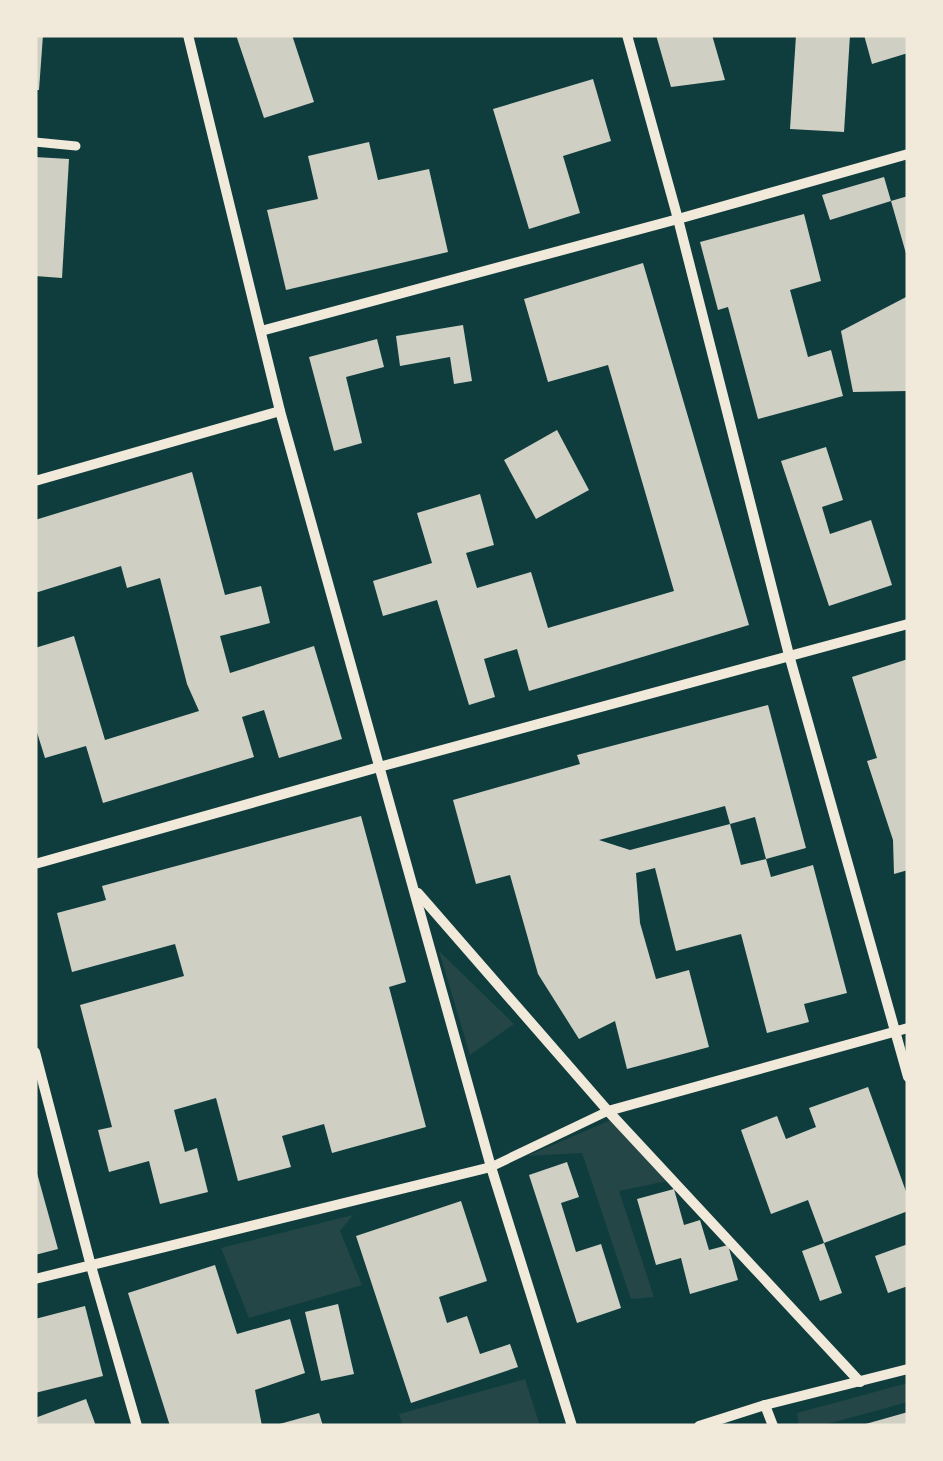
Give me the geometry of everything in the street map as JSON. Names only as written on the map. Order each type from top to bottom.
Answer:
[{"type":"street","points":[[188,35],[280,411],[491,1168],[572,1426]]},
{"type":"street","points":[[626,35],[678,219],[789,656],[908,1077]]},
{"type":"street","points":[[35,142],[76,146]]},
{"type":"street","points":[[261,332],[908,154]]},
{"type":"street","points":[[35,481],[280,411]]},
{"type":"street","points":[[35,864],[379,766],[908,624]]},
{"type":"street","points":[[413,888],[608,1111],[860,1382]]},
{"type":"street","points":[[35,1279],[491,1168],[608,1111],[908,1028]]},
{"type":"street","points":[[35,1052],[137,1426]]},
{"type":"street","points":[[698,1426],[908,1369]]},
{"type":"street","points":[[765,1405],[773,1426]]},
{"type":"shaded area","points":[[439,951],[514,1024],[470,1055]]},
{"type":"shaded area","points":[[611,1120],[667,1181],[619,1191],[654,1297],[631,1299],[582,1153],[527,1156]]},
{"type":"shaded area","points":[[353,1215],[340,1231],[362,1285],[249,1318],[221,1248]]},
{"type":"shaded area","points":[[525,1379],[540,1426],[403,1426],[399,1414]]},
{"type":"shaded area","points":[[908,1383],[908,1402],[820,1426],[799,1426],[797,1413]]},
{"type":"building","points":[[35,35],[43,35],[39,90],[35,90]]},
{"type":"building","points":[[236,35],[292,35],[314,102],[264,118]]},
{"type":"building","points":[[656,35],[712,35],[725,80],[671,87]]},
{"type":"building","points":[[796,35],[850,35],[844,132],[790,129]]},
{"type":"building","points":[[864,35],[907,35],[908,53],[872,64]]},
{"type":"building","points":[[593,79],[611,141],[563,156],[580,213],[529,229],[493,109]]},
{"type":"building","points":[[369,142],[378,180],[429,169],[448,252],[286,290],[267,210],[318,199],[308,156]]},
{"type":"building","points":[[35,157],[69,159],[62,278],[35,276]]},
{"type":"building","points":[[884,177],[891,201],[830,220],[822,195]]},
{"type":"building","points":[[908,196],[908,256],[907,257],[891,201]]},
{"type":"building","points":[[804,214],[821,281],[790,290],[808,357],[831,350],[843,396],[758,419],[728,307],[718,310],[700,242]]},
{"type":"building","points":[[643,263],[749,625],[529,691],[517,649],[484,659],[495,697],[469,705],[437,600],[383,616],[373,581],[432,563],[417,513],[480,494],[494,545],[466,553],[477,588],[531,572],[548,628],[674,591],[608,365],[548,382],[524,299]]},
{"type":"building","points":[[908,296],[908,391],[853,392],[841,331]]},
{"type":"building","points":[[463,325],[472,381],[454,384],[450,357],[400,366],[396,336]]},
{"type":"building","points":[[377,339],[384,367],[346,377],[362,443],[334,451],[309,357]]},
{"type":"building","points":[[557,430],[589,490],[536,519],[504,460]]},
{"type":"building","points":[[826,447],[843,500],[822,507],[830,534],[871,520],[892,585],[829,606],[781,461]]},
{"type":"building","points":[[192,472],[225,595],[261,586],[270,623],[220,636],[230,673],[314,646],[342,739],[279,758],[264,710],[242,717],[254,757],[103,803],[86,746],[45,758],[35,726],[35,648],[74,636],[105,740],[199,711],[187,684],[160,578],[127,588],[121,566],[35,593],[35,520]]},
{"type":"building","points":[[908,659],[908,870],[894,874],[893,840],[867,761],[877,758],[852,677]]},
{"type":"building","points":[[768,705],[806,848],[766,859],[771,877],[813,865],[847,993],[804,1004],[809,1022],[767,1033],[741,934],[676,951],[655,868],[636,873],[640,923],[656,979],[689,970],[709,1047],[627,1069],[615,1021],[579,1039],[538,974],[510,875],[476,884],[453,800],[580,764],[577,755]],"holes":[[[725,806],[730,824],[630,850],[599,840]],[[755,817],[766,859],[741,865],[730,824]]]},
{"type":"building","points":[[361,816],[406,982],[389,987],[426,1127],[332,1153],[324,1124],[282,1136],[291,1167],[238,1181],[216,1098],[174,1110],[185,1152],[197,1148],[208,1192],[160,1204],[149,1161],[109,1172],[98,1130],[112,1127],[80,1005],[184,976],[175,944],[72,972],[57,913],[106,900],[102,886]]},
{"type":"building","points":[[868,1087],[908,1197],[908,1211],[824,1243],[808,1200],[771,1214],[741,1130],[777,1116],[786,1139],[816,1127],[809,1108]]},
{"type":"building","points":[[567,1162],[579,1197],[561,1203],[576,1252],[601,1244],[621,1308],[577,1323],[529,1175]]},
{"type":"building","points":[[35,1166],[58,1249],[35,1255]]},
{"type":"building","points":[[674,1189],[684,1225],[700,1220],[709,1250],[728,1245],[738,1280],[690,1294],[681,1258],[656,1265],[637,1199]]},
{"type":"building","points":[[461,1201],[487,1281],[439,1297],[447,1323],[467,1316],[480,1354],[510,1344],[518,1367],[411,1403],[356,1236]]},
{"type":"building","points":[[824,1243],[842,1293],[820,1301],[802,1251]]},
{"type":"building","points":[[908,1244],[908,1286],[888,1293],[875,1256]]},
{"type":"building","points":[[215,1265],[237,1334],[290,1319],[305,1373],[255,1390],[262,1426],[170,1426],[128,1293]]},
{"type":"building","points":[[338,1304],[354,1374],[321,1381],[305,1312]]},
{"type":"building","points":[[85,1306],[103,1376],[35,1393],[35,1319]]},
{"type":"building","points":[[86,1399],[96,1426],[35,1426],[35,1418]]},
{"type":"building","points":[[908,1412],[908,1426],[862,1426],[862,1425]]},
{"type":"building","points":[[319,1413],[323,1426],[276,1426],[276,1425]]}]
